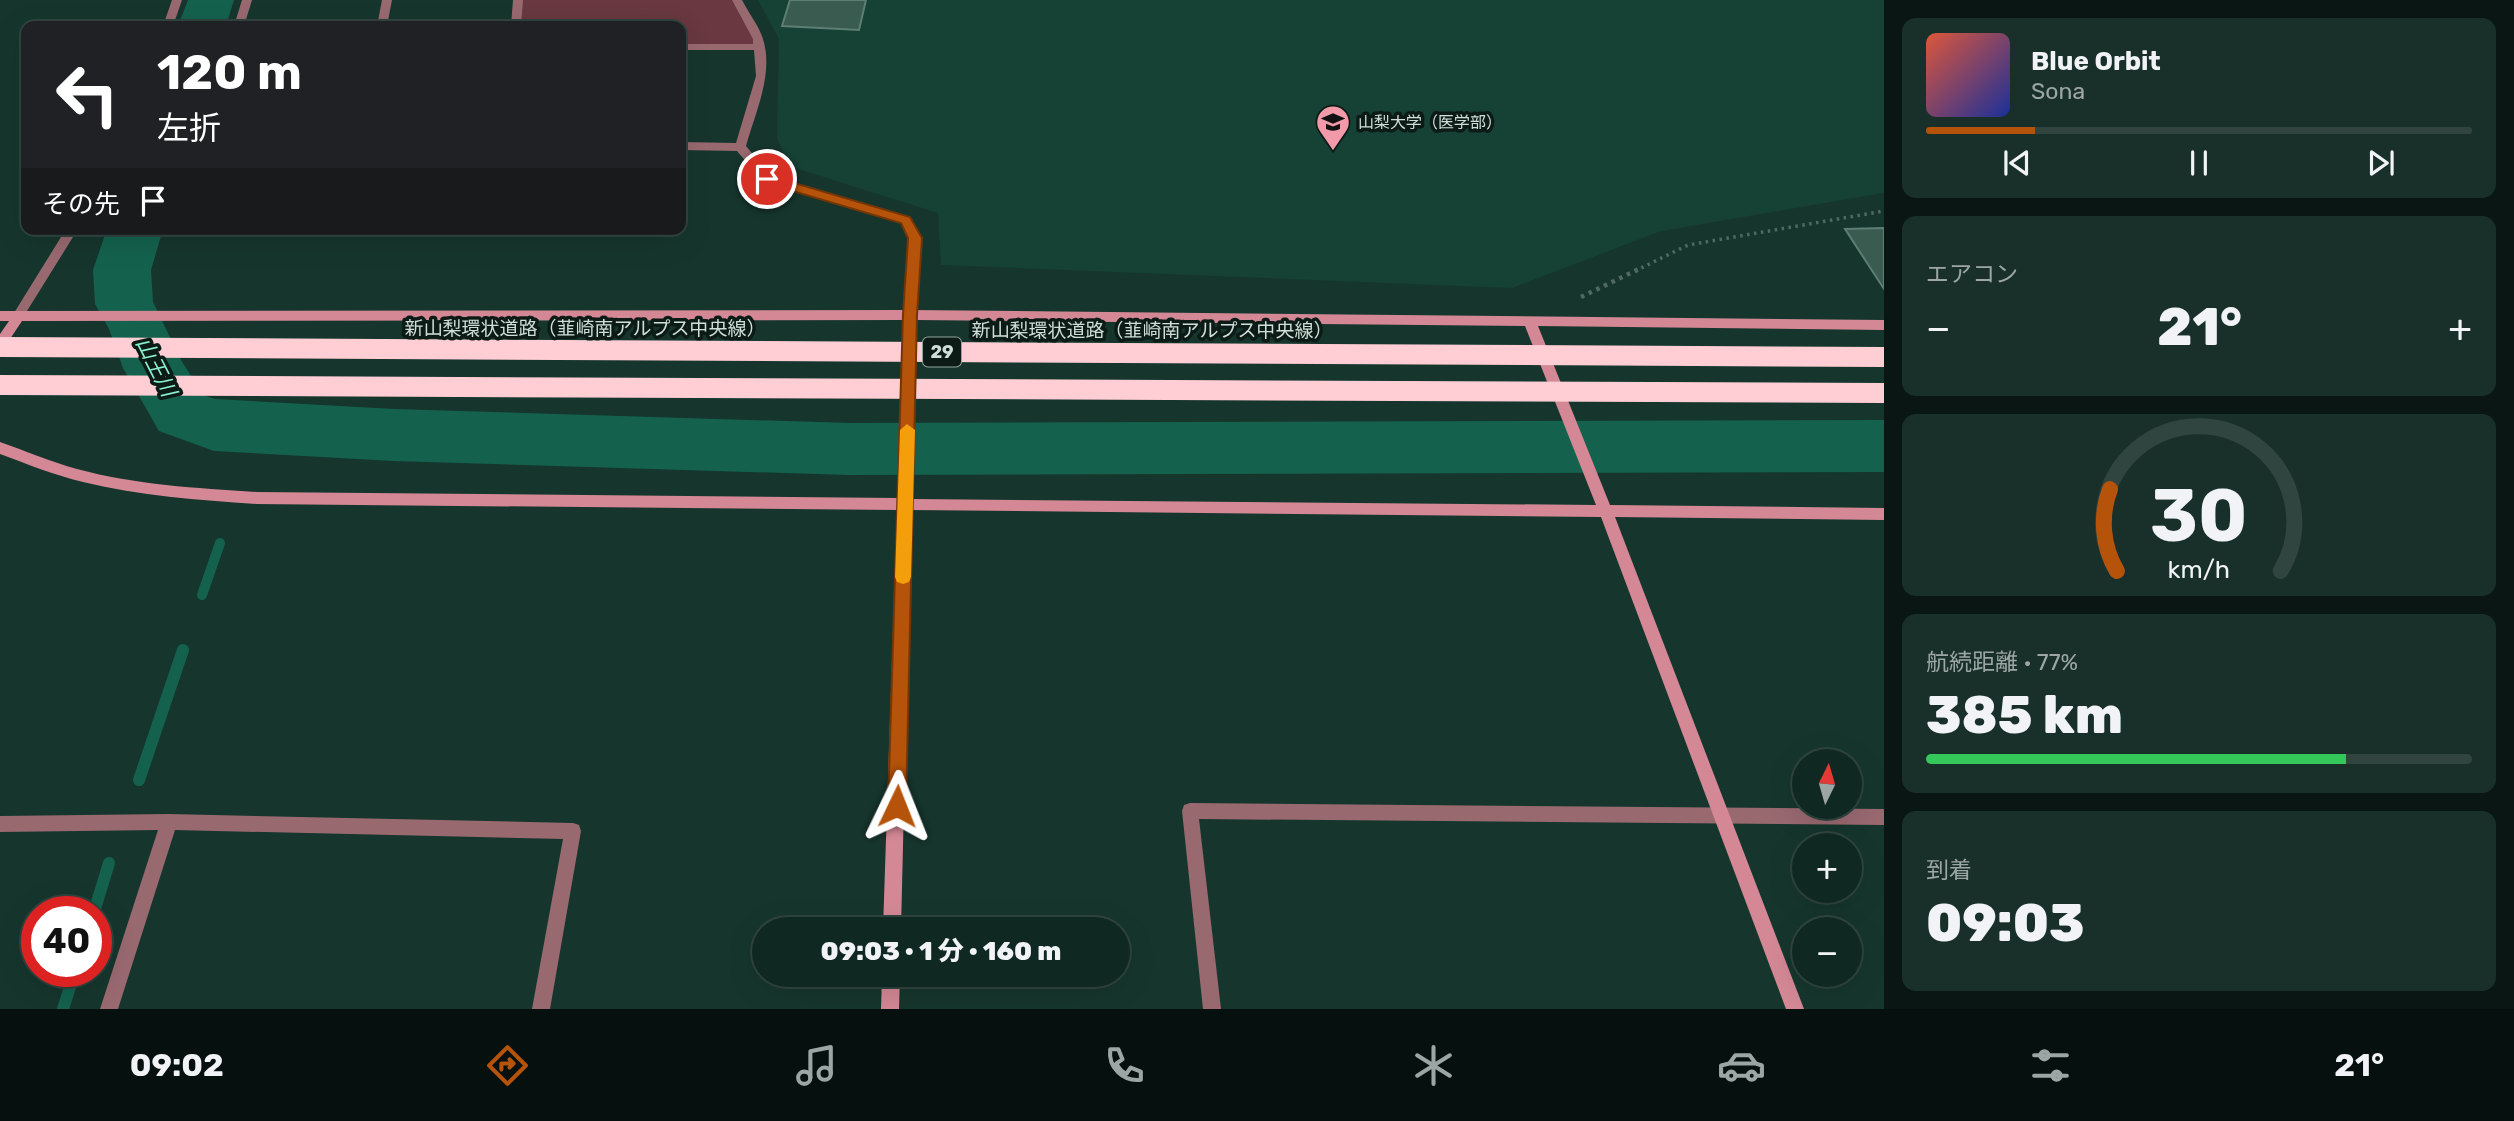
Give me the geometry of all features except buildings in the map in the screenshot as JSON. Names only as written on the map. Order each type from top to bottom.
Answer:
[{"type":"highway","name":"新山梨環状道路（韮崎南アルプス中央線）","points":[[0,346],[1884,357]]},
{"type":"highway","name":"29","points":[[0,385],[1884,393]]},
{"type":"street","points":[[170,21],[177,0]]},
{"type":"street","points":[[241,21],[247,0]]},
{"type":"street","points":[[383,21],[387,0]]},
{"type":"street","points":[[516,21],[518,0]]},
{"type":"street","points":[[737,0],[758,39],[761,76],[740,146]]},
{"type":"street","points":[[686,47],[759,47]]},
{"type":"street","points":[[686,146],[740,146]]},
{"type":"street","points":[[740,146],[767,179],[906,220],[915,238],[910,315],[892,917]]},
{"type":"street","points":[[0,346],[68,235]]},
{"type":"street","points":[[0,316],[910,315],[1884,325]]},
{"type":"street","points":[[1530,322],[1606,512],[1795,1009]]},
{"type":"street","points":[[0,448],[58,469],[120,484],[185,494],[329,501],[1884,514]]},
{"type":"street","points":[[1212,1009],[1190,811],[1884,817]]},
{"type":"street","points":[[109,1009],[169,822]]},
{"type":"street","points":[[0,824],[169,822],[573,831],[541,1009]]},
{"type":"street","points":[[890,1009],[891,987]]},
{"type":"path","points":[[1578,298],[1688,245],[1884,211]]},
{"type":"shaded area","points":[[518,0],[737,0],[759,47],[686,47],[686,21],[516,21]]},
{"type":"shaded area","name":"山梨大学（医学部）","points":[[758,0],[1884,0],[1884,193],[1661,231],[1512,288],[941,265],[938,213],[789,166],[777,138],[779,39]]},
{"type":"waterway","name":"山王川","points":[[204,21],[211,0]]},
{"type":"waterway","points":[[133,235],[122,270],[124,304],[138,328],[154,368],[181,413],[214,425],[394,435],[849,449],[1884,446]]},
{"type":"waterway","name":"山王川","points":[[202,595],[220,543]]},
{"type":"waterway","name":"山王川","points":[[139,780],[183,650]]},
{"type":"waterway","name":"山王川","points":[[99,896],[109,863]]},
{"type":"waterway","name":"山王川","points":[[63,1009],[70,987]]},
{"type":"slow traffic","points":[[903,577],[907,430]]},
{"type":"place","name":"山梨大学（医学部）","points":[[1333,152]]},
{"type":"route","points":[[767,179],[906,220],[915,238],[910,315],[897,806]]}]
